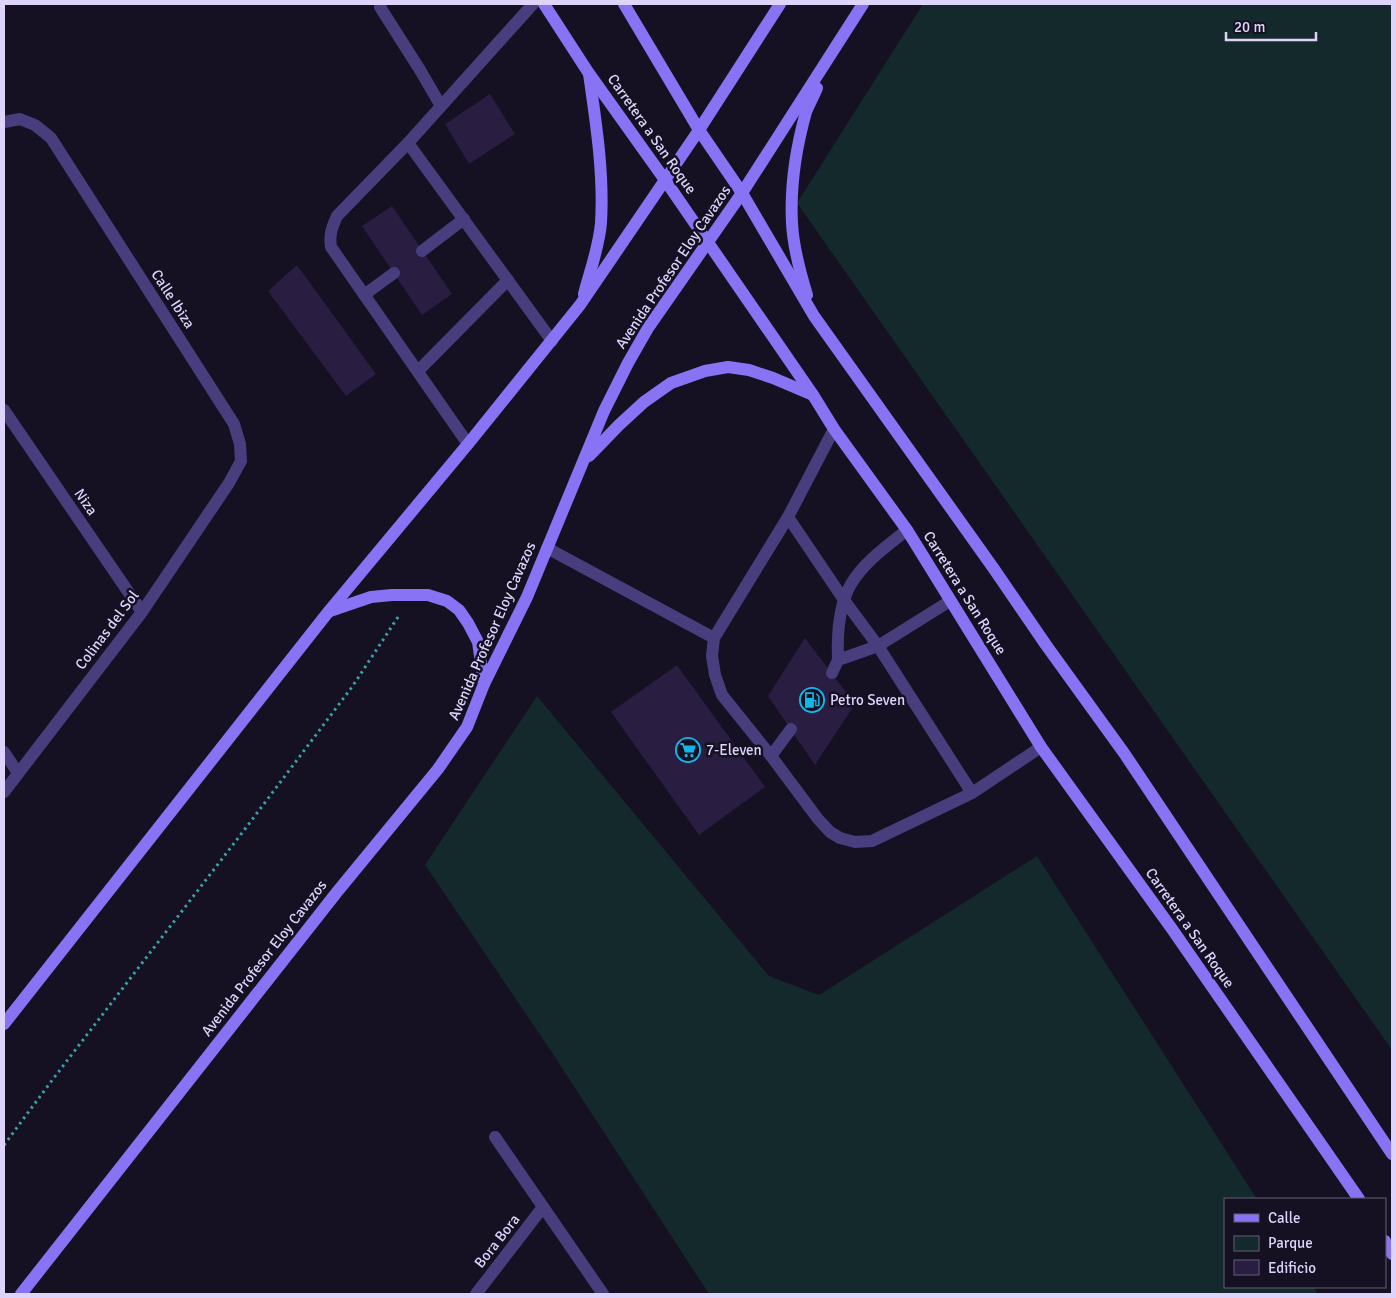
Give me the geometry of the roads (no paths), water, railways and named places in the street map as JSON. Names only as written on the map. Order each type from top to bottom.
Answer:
[{"type":"main road","name":"Carretera a San Roque","points":[[544,4],[588,72],[666,180],[834,429],[907,530],[1041,747],[1172,929],[1358,1198]]},
{"type":"main road","points":[[624,4],[699,130],[742,193],[814,316],[994,569],[1046,646],[1124,753],[1392,1154]]},
{"type":"main road","points":[[4,1024],[329,611],[468,444],[580,305],[666,180],[780,4]]},
{"type":"main road","name":"Avenida Profesor Eloy Cavazos","points":[[21,1294],[336,892],[438,769],[467,727],[484,684],[527,597],[604,411],[628,363],[648,328],[742,193],[863,4]]},
{"type":"main road","points":[[814,316],[798,265],[792,224],[792,187],[807,111],[840,40]]},
{"type":"main road","points":[[580,305],[601,224],[600,163],[597,127],[588,72]]},
{"type":"main road","points":[[583,461],[644,402],[671,383],[705,371],[728,366],[750,370],[812,395]]},
{"type":"main road","points":[[329,611],[371,597],[413,594],[428,595],[447,601],[459,610],[468,622],[478,642],[484,684]]},
{"type":"main road","points":[[1386,1243],[1392,1254]]},
{"type":"street","points":[[381,4],[380,6],[441,106]]},
{"type":"street","points":[[468,444],[331,247],[331,228],[337,216],[408,143],[533,4]]},
{"type":"street","name":"Calle Ibiza","points":[[4,122],[20,119],[35,125],[51,138],[234,424],[240,444],[241,461],[229,483]]},
{"type":"street","points":[[408,143],[552,341]]},
{"type":"street","points":[[422,251],[464,220]]},
{"type":"street","points":[[364,295],[394,273]]},
{"type":"street","points":[[418,371],[508,280]]},
{"type":"street","name":"Niza","points":[[4,410],[142,612]]},
{"type":"street","points":[[834,429],[788,517],[714,638],[712,656],[715,675],[722,695],[818,819],[830,832],[840,838],[855,842],[872,842],[972,793],[1041,747]]},
{"type":"street","name":"Colinas del Sol","points":[[4,792],[142,612],[229,483]]},
{"type":"street","points":[[788,517],[844,600],[878,646],[972,793]]},
{"type":"street","points":[[832,673],[838,660],[840,620],[844,600],[850,585],[863,567],[907,530]]},
{"type":"street","points":[[547,548],[714,638]]},
{"type":"street","points":[[838,660],[878,646],[950,601]]},
{"type":"street","points":[[771,756],[791,729]]},
{"type":"street","points":[[4,752],[18,773]]},
{"type":"street","points":[[495,1137],[603,1294]]},
{"type":"street","name":"Bora Bora","points":[[476,1294],[543,1207]]},
{"type":"place","name":"Petro Seven","points":[[812,700]]},
{"type":"place","name":"7-Eleven","points":[[688,750]]}]
